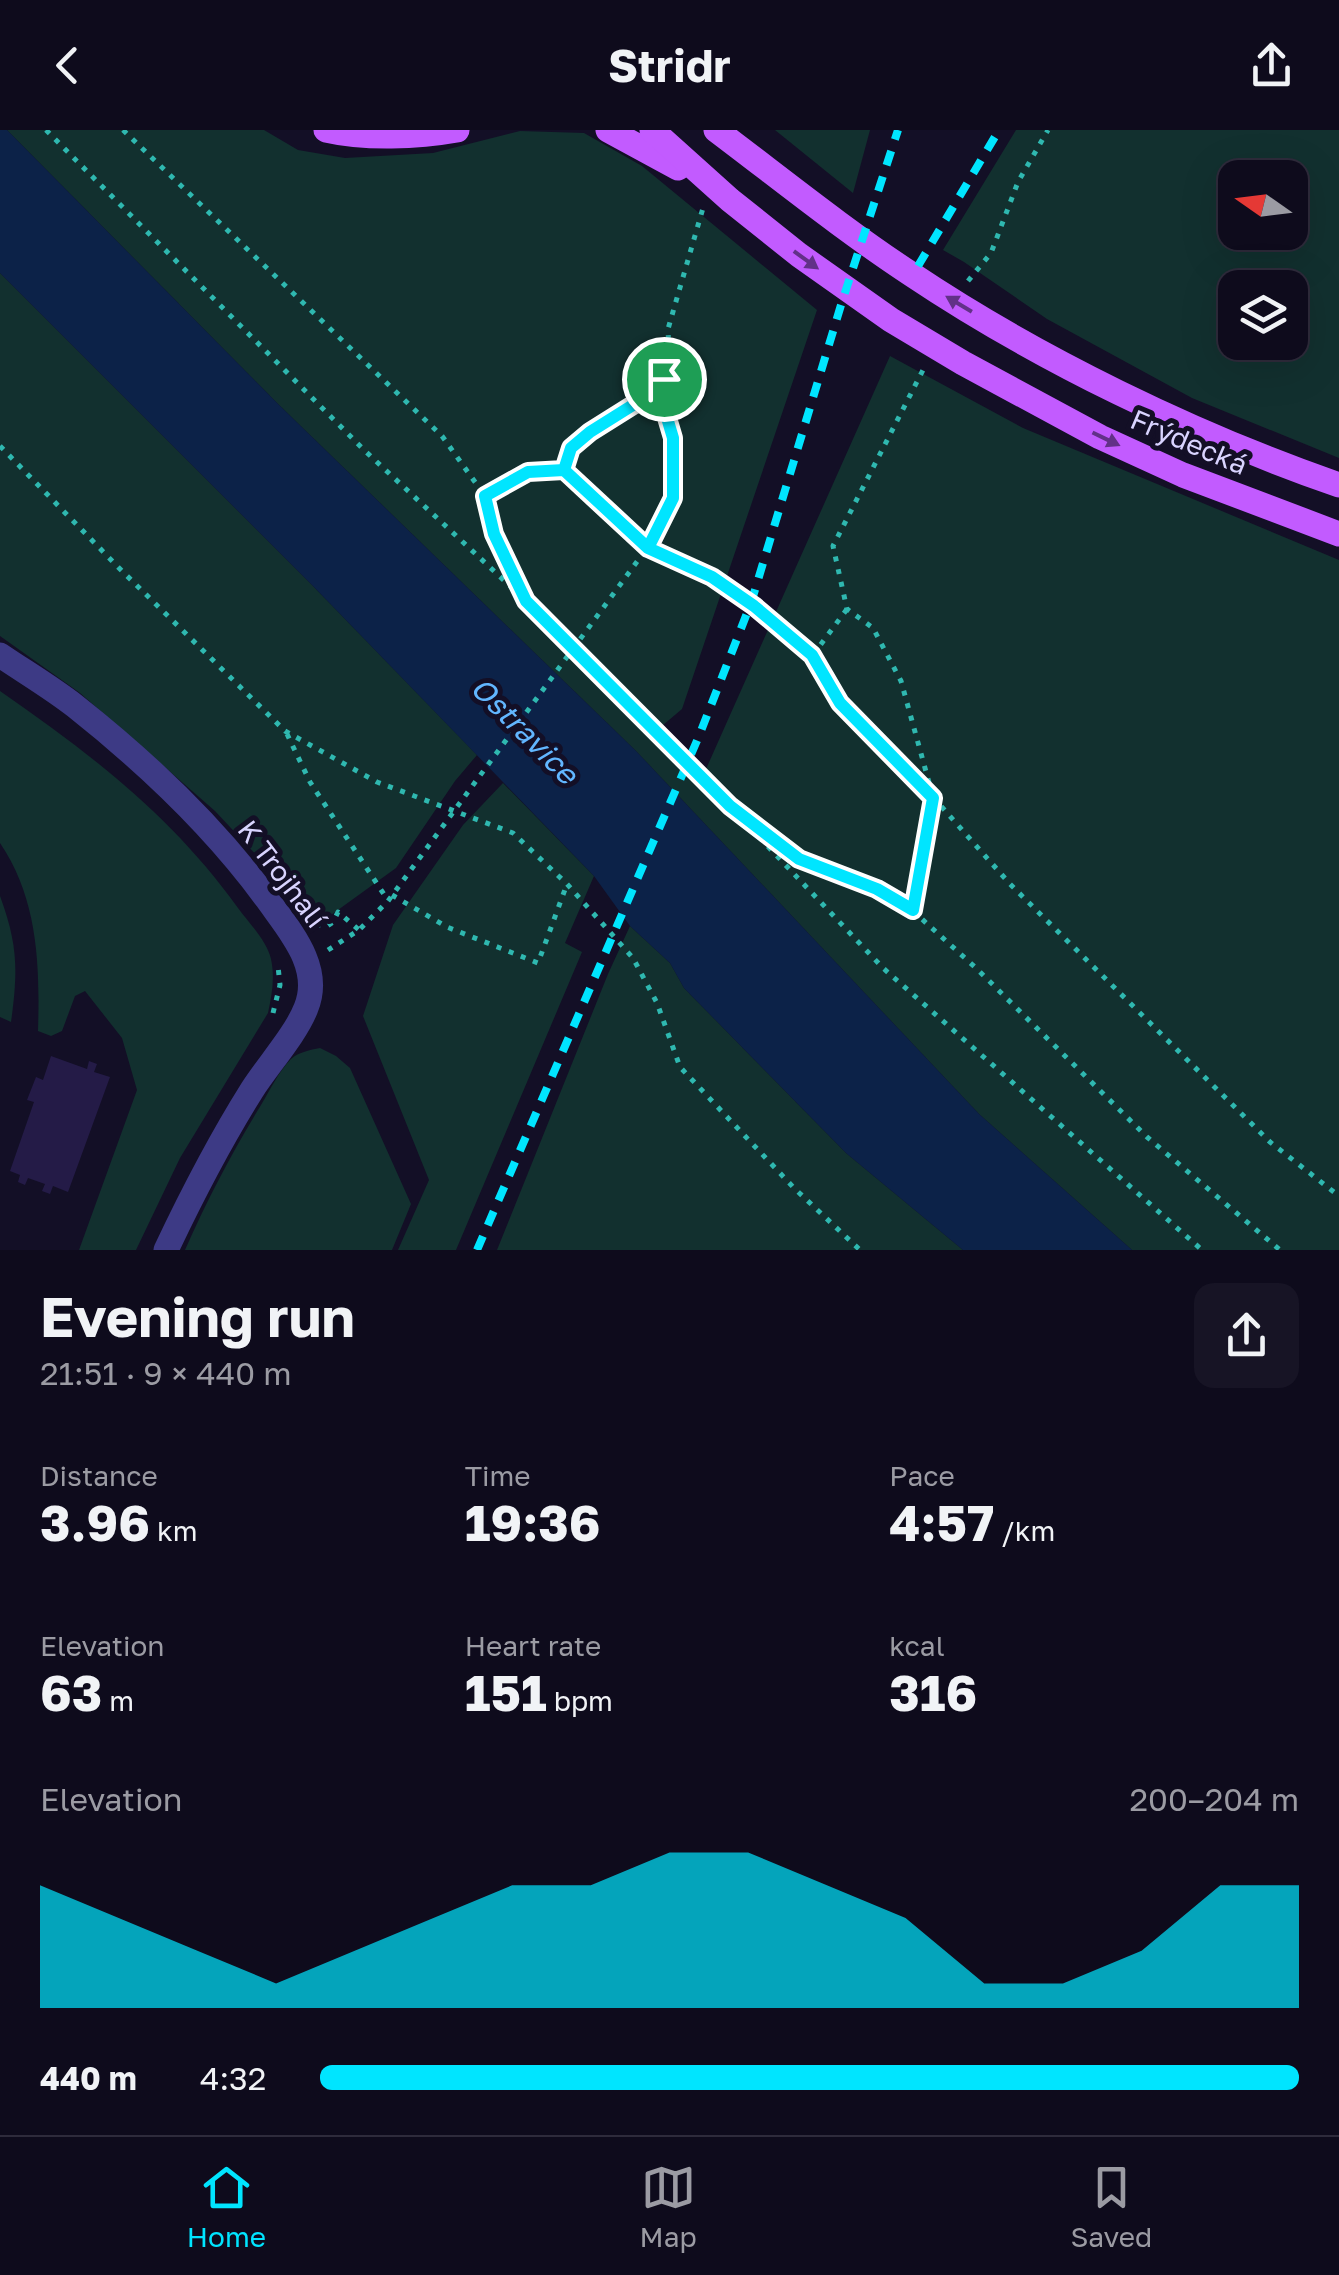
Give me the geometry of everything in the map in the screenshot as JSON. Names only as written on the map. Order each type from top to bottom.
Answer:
[{"type":"main road","points":[[326,130],[423,135],[457,130]]},
{"type":"main road","points":[[608,130],[681,170],[714,195]]},
{"type":"main road","points":[[652,130],[714,195]]},
{"type":"main road","name":"Frýdecká","points":[[716,130],[747,148],[902,268],[1043,352],[1197,428],[1339,485]]},
{"type":"main road","name":"Frýdecká","points":[[714,195],[892,320],[963,364],[1100,437],[1183,475],[1339,534]]},
{"type":"street","name":"K Trojhalí","points":[[0,655],[72,704],[175,792],[246,870],[298,942],[308,964],[307,1006],[219,1146],[166,1250]]},
{"type":"path","points":[[46,130],[363,449],[526,601],[730,806],[883,968],[1202,1250]]},
{"type":"path","points":[[123,130],[442,436],[485,496],[494,534],[526,601]]},
{"type":"path","points":[[966,283],[990,253],[1018,182],[1048,130]]},
{"type":"path","points":[[308,964],[359,930],[390,898],[648,548],[673,498],[673,438],[665,411],[664,379],[668,329],[714,195]]},
{"type":"path","points":[[913,910],[933,798],[900,681],[872,628],[846,609],[833,546],[930,358]]},
{"type":"path","points":[[564,470],[571,448],[590,432],[648,399],[664,379]]},
{"type":"path","points":[[648,399],[665,411]]},
{"type":"path","points":[[0,446],[285,731],[377,782],[513,833],[634,958],[658,1003],[680,1067],[794,1188],[860,1250]]},
{"type":"path","points":[[485,496],[528,472],[564,470],[648,548],[712,577],[754,606],[812,655],[840,703],[1010,884],[1258,1130],[1339,1196]]},
{"type":"path","points":[[812,655],[846,609]]},
{"type":"path","points":[[285,731],[310,782],[390,898],[447,927],[538,964],[566,884]]},
{"type":"path","points":[[730,806],[799,859],[877,889],[913,910],[1147,1137],[1280,1250]]},
{"type":"path","points":[[258,859],[265,856],[277,861],[289,885]]},
{"type":"path","points":[[306,919],[326,926],[338,912],[359,930]]},
{"type":"path","points":[[267,1026],[280,985],[278,965]]},
{"type":"green space","points":[[7,130],[264,130],[298,150],[345,158],[433,153],[520,131],[584,133],[642,166],[817,310],[682,709],[656,731],[702,778],[890,356],[1023,428],[1339,560],[1339,1250],[1132,1250],[979,1114],[636,751],[279,405]]},
{"type":"green space","points":[[775,130],[870,130],[853,193]]},
{"type":"green space","points":[[1016,130],[1339,130],[1339,458],[1192,398],[1047,319],[943,250]]},
{"type":"green space","points":[[0,273],[477,755],[396,868],[320,923],[215,811],[80,693],[0,636]]},
{"type":"green space","points":[[0,691],[98,763],[158,816],[213,875],[262,939],[271,959],[268,1013],[180,1158],[136,1250],[79,1250],[137,1090],[122,1038],[85,991],[75,996],[62,1031],[51,1036],[38,1031],[34,933],[22,887],[0,843]]},
{"type":"green space","points":[[503,783],[594,876],[565,943],[582,952],[456,1250],[398,1250],[429,1180],[363,1016],[393,925],[463,825]]},
{"type":"green space","points":[[0,896],[15,958],[11,1022],[0,1017]]},
{"type":"green space","points":[[630,926],[670,963],[684,988],[846,1153],[963,1250],[497,1250]]},
{"type":"green space","points":[[320,1048],[350,1068],[411,1204],[392,1250],[185,1250],[230,1158],[279,1075],[294,1057]]},
{"type":"water","name":"Ostravice","points":[[0,130],[7,130],[279,405],[636,751],[979,1114],[1132,1250],[963,1250],[846,1153],[684,988],[670,963],[630,926],[594,876],[313,586],[0,273]]},
{"type":"building","points":[[51,1056],[87,1069],[89,1061],[97,1064],[94,1072],[110,1077],[68,1192],[53,1186],[50,1194],[42,1191],[45,1184],[28,1178],[25,1185],[18,1182],[20,1175],[10,1171],[34,1102],[27,1100],[36,1077],[43,1080]]},
{"type":"railway","points":[[477,1250],[699,736],[751,603],[898,130]]},
{"type":"railway","points":[[918,266],[999,130]]},
{"type":"route","points":[[664,379],[648,399],[590,432],[571,448],[564,470],[648,548],[712,577],[812,655],[840,703],[933,798],[913,910],[877,889],[799,859],[730,806],[526,601],[494,534],[485,496],[528,472],[564,470],[648,548],[673,498],[673,438],[665,411],[664,379]]}]
